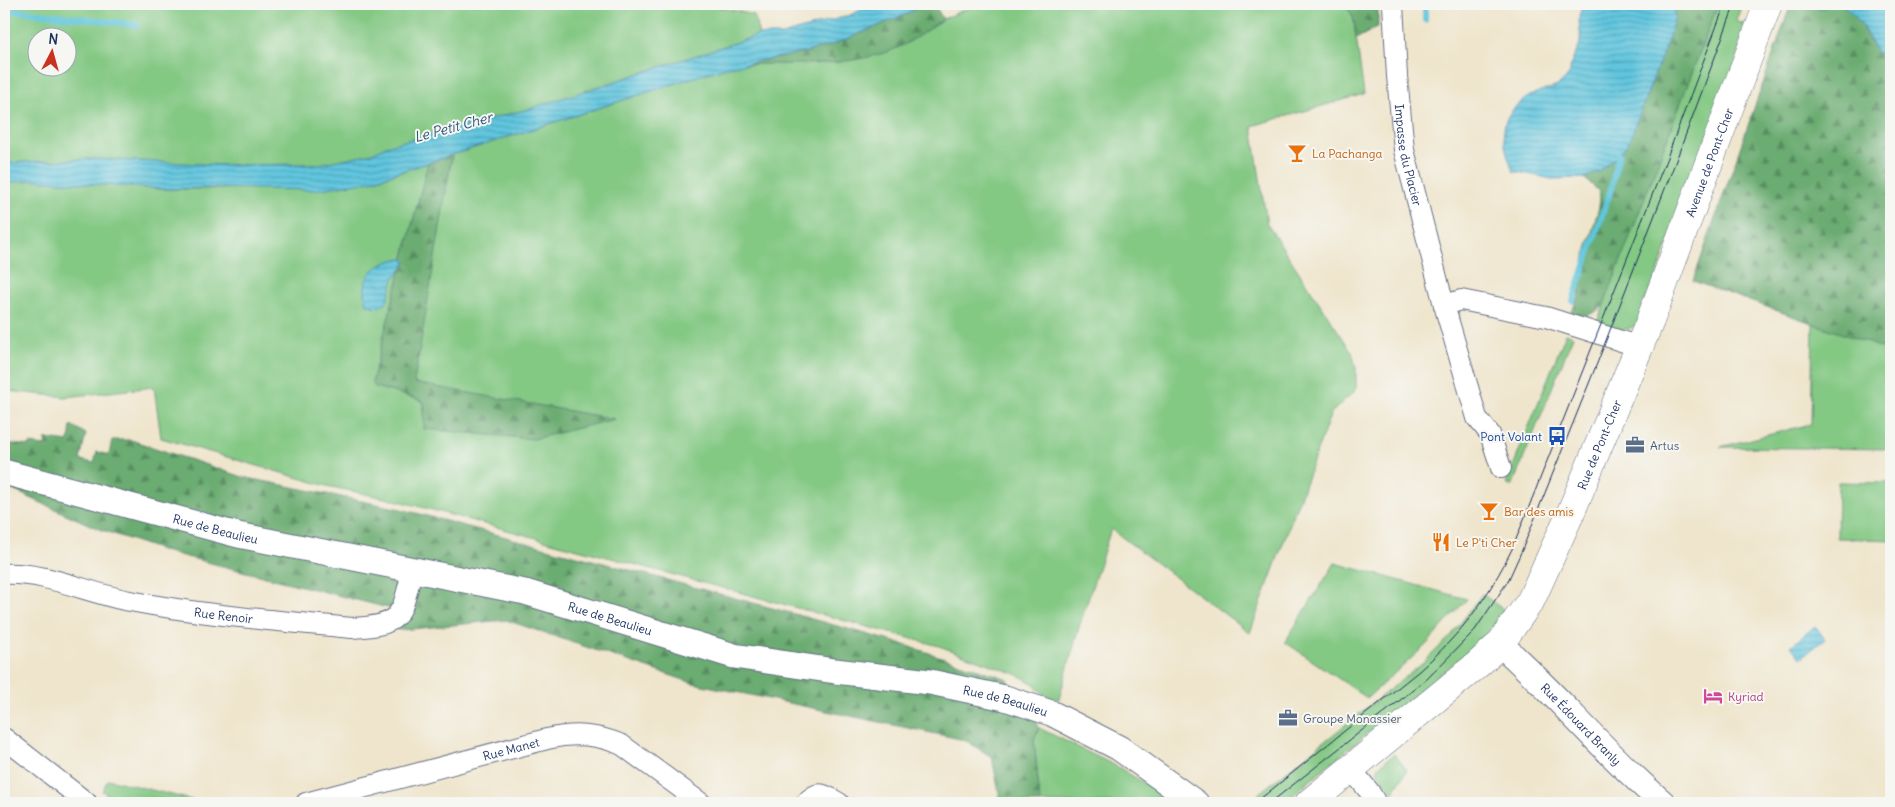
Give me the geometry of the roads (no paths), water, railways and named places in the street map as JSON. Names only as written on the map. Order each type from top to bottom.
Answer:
[{"type":"main road","name":"Avenue de Pont-Cher","points":[[1650,321],[1768,4]]},
{"type":"main road","name":"Rue de Pont-Cher","points":[[1309,803],[1500,644],[1531,600],[1542,579],[1650,321]]},
{"type":"street","name":"Impasse du Placier","points":[[1394,4],[1397,76],[1404,150],[1444,304],[1477,418],[1490,434],[1501,468]]},
{"type":"street","points":[[1444,304],[1461,300],[1546,317],[1640,347]]},
{"type":"street","name":"Rue de Beaulieu","points":[[4,472],[238,535],[525,592],[734,656],[835,671],[930,682],[965,688],[1031,706],[1051,712],[1119,748],[1196,803]]},
{"type":"street","name":"Rue Renoir","points":[[4,574],[18,573],[38,576],[120,599],[182,610],[352,628],[378,626],[389,623],[396,618],[406,597],[412,571]]},
{"type":"street","name":"Rue Édouard Branly","points":[[1500,644],[1544,684],[1634,779],[1663,803]]},
{"type":"street","name":"Rue Manet","points":[[306,803],[547,739],[579,734],[594,735],[622,745],[700,803]]},
{"type":"street","points":[[4,738],[87,803]]},
{"type":"street","points":[[1350,768],[1369,791],[1376,803]]},
{"type":"street","points":[[806,803],[814,795],[819,794],[825,795],[839,803]]},
{"type":"water","name":"Le Petit Cher","points":[[874,4],[939,4],[919,7],[907,14],[834,44],[807,52],[723,68],[371,181],[314,190],[161,189],[35,180],[4,183],[4,163],[93,159],[223,165],[320,164],[373,153],[386,146],[529,109],[759,35],[782,35],[850,15]]},
{"type":"water","points":[[1585,4],[1672,4],[1675,16],[1668,40],[1628,144],[1599,172],[1584,178],[1552,179],[1513,171],[1505,144],[1504,127],[1507,119],[1511,111],[1527,98],[1538,92],[1556,87],[1570,73],[1571,64],[1580,42],[1579,18]]},
{"type":"water","points":[[1841,4],[1887,4],[1891,10],[1891,59],[1880,55],[1874,49],[1860,23]]},
{"type":"water","points":[[400,258],[406,261],[395,277],[385,304],[375,307],[367,304],[365,286],[371,273],[383,264]]},
{"type":"water","points":[[1815,626],[1825,639],[1801,658],[1791,646]]},
{"type":"waterway","points":[[1425,4],[1425,20]]},
{"type":"waterway","points":[[4,9],[137,25]]},
{"type":"waterway","points":[[1573,301],[1611,189],[1619,154]]},
{"type":"tram line","points":[[1255,803],[1419,671],[1461,629],[1494,583],[1513,547],[1666,160],[1725,4]]},
{"type":"tram line","points":[[1270,803],[1427,679],[1475,630],[1508,581],[1598,361],[1735,4]]},
{"type":"place","name":"La Pachanga","points":[[1297,153]]},
{"type":"place","name":"Pont Volant","points":[[1557,436]]},
{"type":"place","name":"Artus","points":[[1635,445]]},
{"type":"place","name":"Bar des amis","points":[[1489,511]]},
{"type":"place","name":"Le P'ti Cher","points":[[1441,542]]},
{"type":"place","name":"Kyriad","points":[[1713,696]]},
{"type":"place","name":"Groupe Monassier","points":[[1288,718]]}]
